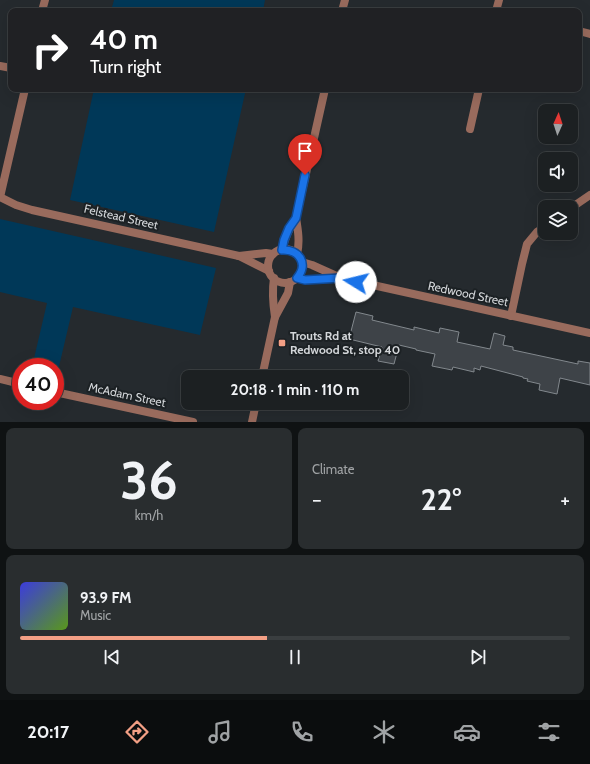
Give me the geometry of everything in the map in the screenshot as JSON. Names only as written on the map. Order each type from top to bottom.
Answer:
[{"type":"street","points":[[0,197],[24,92]]},
{"type":"street","points":[[264,370],[275,317],[293,280],[302,271],[296,218],[324,92]]},
{"type":"street","points":[[470,129],[478,92]]},
{"type":"street","points":[[578,203],[590,195]]},
{"type":"street","name":"Felstead Street","points":[[0,197],[16,205],[32,210],[240,256],[269,271]]},
{"type":"street","points":[[282,250],[289,228],[296,218]]},
{"type":"street","points":[[511,316],[527,244],[538,231]]},
{"type":"street","points":[[293,280],[284,283],[279,282],[269,271],[268,265],[273,254],[282,250],[287,249],[293,251],[300,258]]},
{"type":"street","name":"Felstead Street","points":[[240,256],[266,253],[273,254]]},
{"type":"street","name":"Redwood Street","points":[[300,258],[341,278],[590,333]]},
{"type":"street","points":[[274,278],[273,302],[275,317]]},
{"type":"street","name":"Redwood Street","points":[[293,280],[341,278]]},
{"type":"street","points":[[0,379],[12,382]]},
{"type":"street","name":"McAdam Street","points":[[64,394],[193,422]]},
{"type":"street","points":[[252,422],[255,410]]},
{"type":"shaded area","points":[[114,0],[265,0],[264,8],[112,8]]},
{"type":"shaded area","points":[[93,92],[245,92],[214,232],[70,200]]},
{"type":"shaded area","points":[[0,219],[216,268],[200,335],[73,307],[61,358],[34,358],[47,303],[0,292]]},
{"type":"building","points":[[356,312],[373,316],[372,320],[414,330],[414,327],[439,333],[440,328],[459,332],[457,342],[490,349],[494,333],[505,336],[503,345],[513,347],[513,350],[578,364],[578,361],[590,363],[590,385],[560,378],[557,394],[539,390],[540,384],[527,381],[528,379],[523,377],[481,366],[480,370],[474,368],[474,372],[453,367],[452,370],[432,366],[435,354],[399,345],[394,364],[378,361],[382,347],[349,339]]},
{"type":"place","name":"Trouts Rd at Redwood St, stop 40","points":[[282,343]]},
{"type":"route","points":[[305,175],[296,218],[289,228],[282,250],[287,249],[293,251],[300,258],[302,262],[302,271],[297,278],[305,280],[322,280],[341,278],[356,282]]}]
